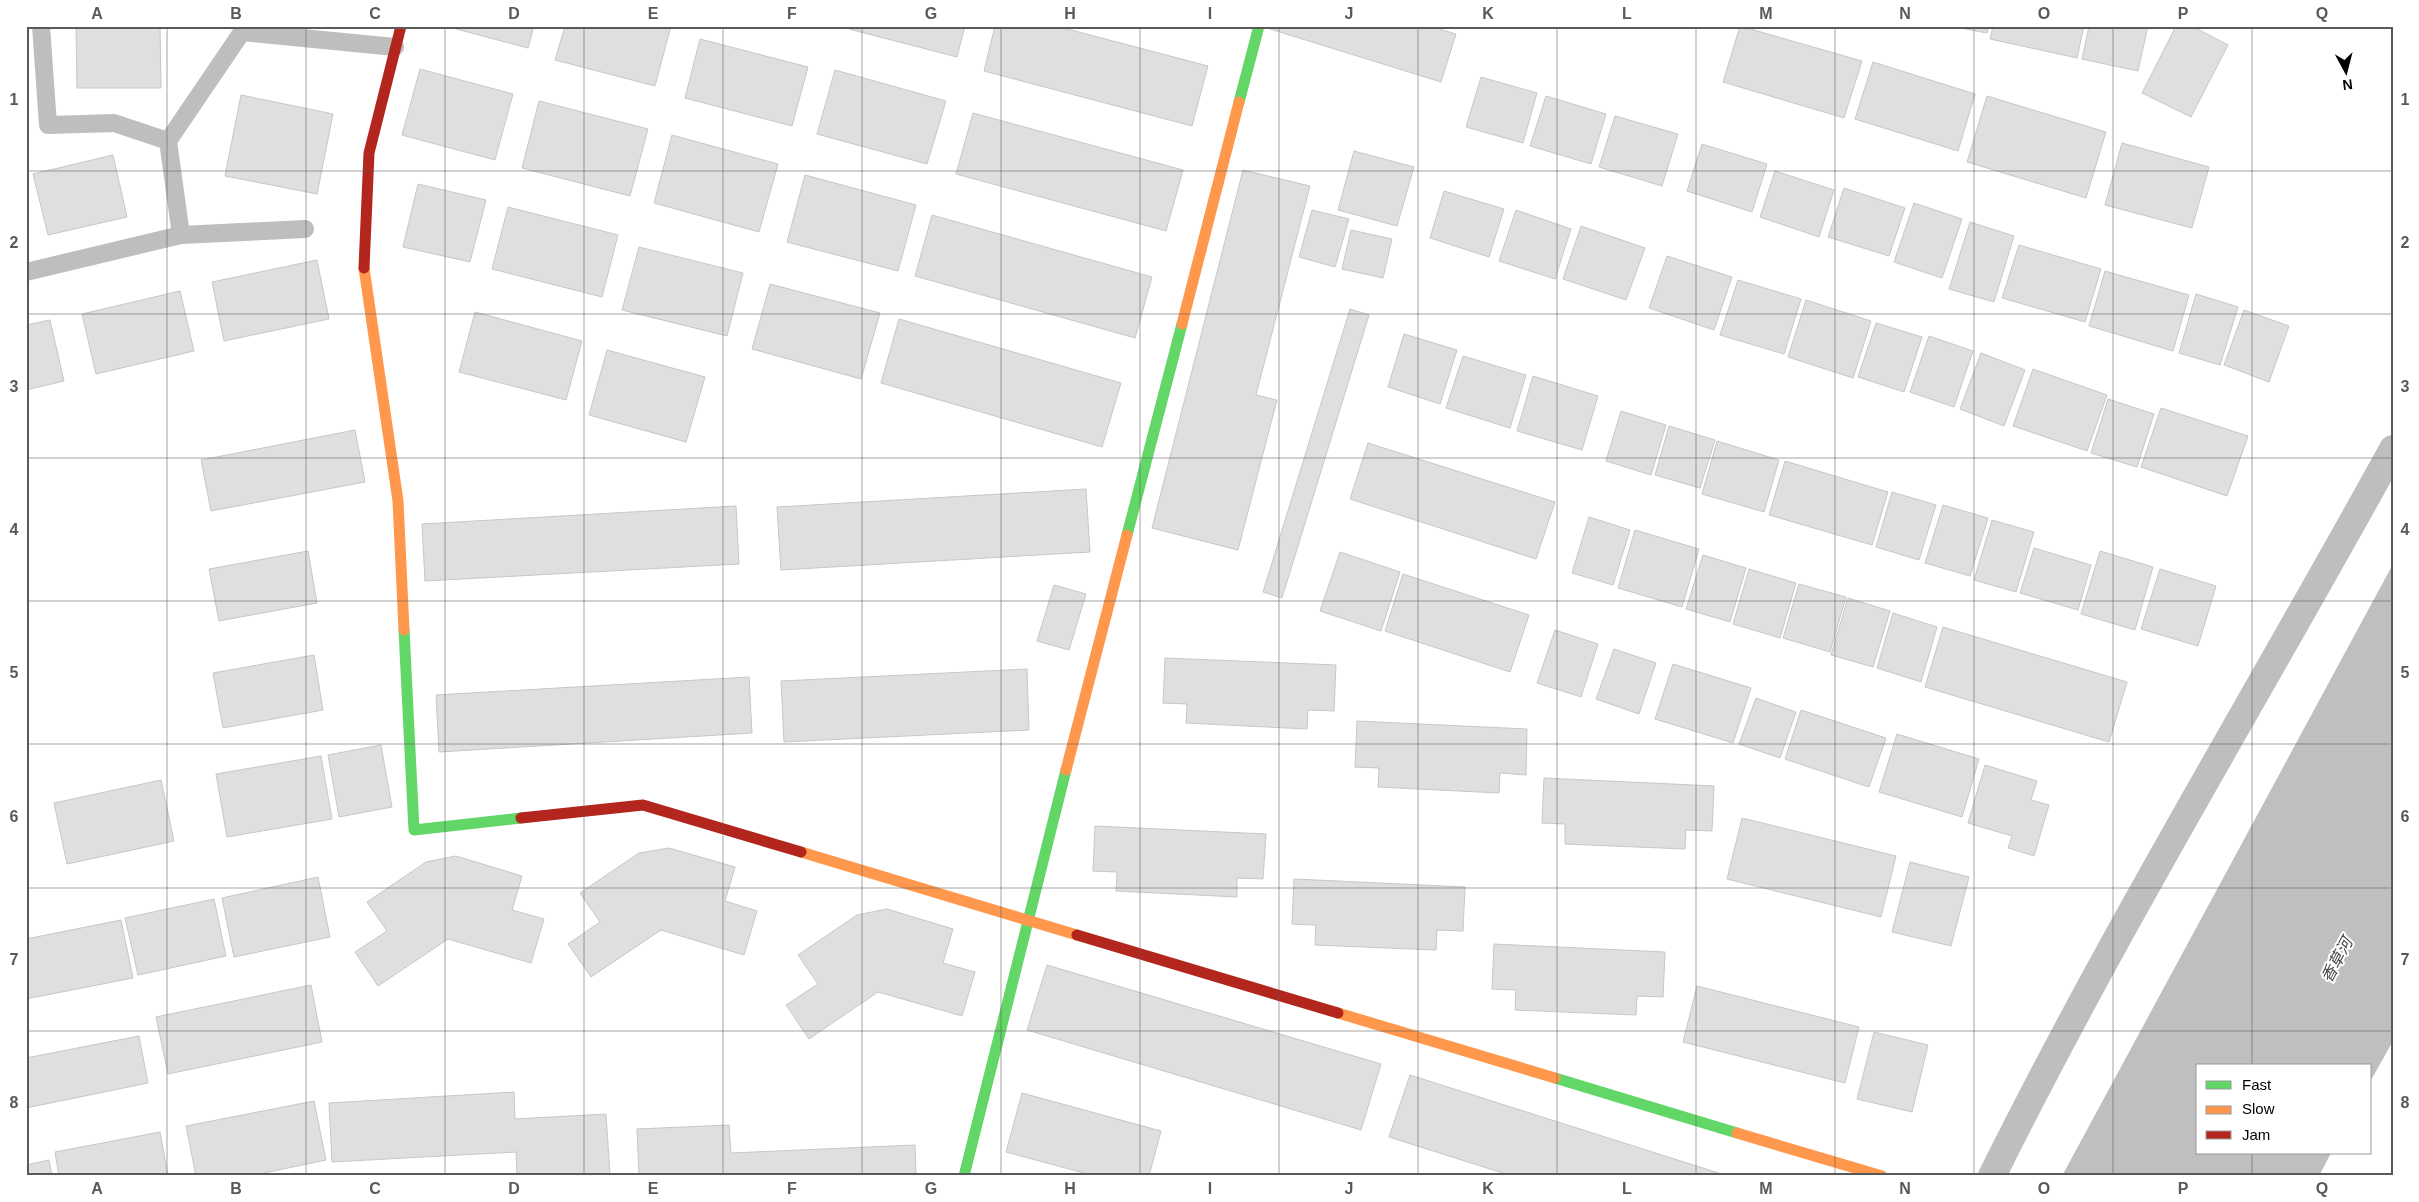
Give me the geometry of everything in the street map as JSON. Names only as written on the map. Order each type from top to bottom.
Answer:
[{"type":"street","points":[[401,26],[369,153],[364,272],[398,501],[414,830],[643,805],[1882,1176]]},
{"type":"street","points":[[964,1176],[1027,921],[1259,26]]},
{"type":"street","points":[[1992,1176],[2163,853],[2314,593],[2393,448]]},
{"type":"lane","points":[[40,26],[48,125],[114,123],[168,141]]},
{"type":"lane","points":[[181,235],[168,141],[242,29],[396,47]]},
{"type":"lane","points":[[26,272],[181,235],[305,229]]},
{"type":"water","name":"香草河","points":[[2393,564],[2393,1041],[2372,1078],[2372,1064],[2196,1064],[2196,1154],[2330,1154],[2319,1176],[2062,1176]]},
{"type":"building","points":[[76,26],[160,26],[161,88],[77,88]]},
{"type":"building","points":[[445,26],[534,26],[528,48]]},
{"type":"building","points":[[565,26],[671,26],[655,86],[555,60]]},
{"type":"building","points":[[850,26],[965,26],[957,57],[849,29]]},
{"type":"building","points":[[995,26],[1056,26],[1208,66],[1192,126],[984,71]]},
{"type":"building","points":[[1271,26],[1429,26],[1456,34],[1441,82],[1270,29]]},
{"type":"building","points":[[1740,26],[1862,61],[1844,118],[1723,82]]},
{"type":"building","points":[[1950,26],[1989,26],[1987,33]]},
{"type":"building","points":[[1993,26],[2084,26],[2077,58],[1990,39]]},
{"type":"building","points":[[2089,26],[2148,26],[2138,71],[2082,59]]},
{"type":"building","points":[[2176,26],[2192,26],[2228,45],[2191,117],[2142,93]]},
{"type":"building","points":[[700,39],[808,67],[792,126],[685,98]]},
{"type":"building","points":[[1873,62],[1975,94],[1958,151],[1855,119]]},
{"type":"building","points":[[420,69],[513,94],[495,160],[402,135]]},
{"type":"building","points":[[835,70],[946,101],[927,164],[817,134]]},
{"type":"building","points":[[1481,77],[1537,93],[1523,143],[1466,127]]},
{"type":"building","points":[[241,95],[333,114],[317,194],[225,176]]},
{"type":"building","points":[[1546,96],[1606,114],[1591,164],[1530,146]]},
{"type":"building","points":[[1987,96],[2106,132],[2086,198],[1967,162]]},
{"type":"building","points":[[539,101],[648,129],[630,196],[522,168]]},
{"type":"building","points":[[973,113],[1183,170],[1166,231],[956,174]]},
{"type":"building","points":[[1615,116],[1678,134],[1662,186],[1599,167]]},
{"type":"building","points":[[672,135],[778,164],[759,232],[654,203]]},
{"type":"building","points":[[2122,143],[2209,167],[2192,228],[2105,205]]},
{"type":"building","points":[[1702,144],[1767,164],[1752,212],[1687,191]]},
{"type":"building","points":[[1354,151],[1414,167],[1397,226],[1338,210]]},
{"type":"building","points":[[113,155],[127,217],[48,235],[33,174]]},
{"type":"building","points":[[1243,170],[1310,186],[1256,395],[1277,400],[1238,550],[1152,528]]},
{"type":"building","points":[[1775,171],[1834,190],[1819,237],[1760,217]]},
{"type":"building","points":[[805,175],[916,205],[898,271],[787,242]]},
{"type":"building","points":[[418,184],[486,200],[470,262],[403,247]]},
{"type":"building","points":[[1844,188],[1905,208],[1889,256],[1828,237]]},
{"type":"building","points":[[1444,191],[1504,209],[1489,257],[1430,238]]},
{"type":"building","points":[[1914,203],[1962,219],[1942,278],[1894,262]]},
{"type":"building","points":[[508,207],[618,235],[602,297],[492,269]]},
{"type":"building","points":[[1312,210],[1349,219],[1335,267],[1299,257]]},
{"type":"building","points":[[1516,210],[1571,229],[1555,279],[1499,261]]},
{"type":"building","points":[[932,215],[1152,277],[1135,338],[915,276]]},
{"type":"building","points":[[1970,222],[2014,236],[1994,302],[1949,289]]},
{"type":"building","points":[[1581,226],[1645,248],[1626,300],[1563,279]]},
{"type":"building","points":[[1351,230],[1392,239],[1383,278],[1342,269]]},
{"type":"building","points":[[2019,245],[2101,269],[2085,322],[2002,298]]},
{"type":"building","points":[[639,247],[743,273],[727,336],[622,310]]},
{"type":"building","points":[[1667,256],[1732,277],[1714,330],[1649,308]]},
{"type":"building","points":[[317,260],[329,319],[224,341],[212,282]]},
{"type":"building","points":[[2105,271],[2189,295],[2173,351],[2089,326]]},
{"type":"building","points":[[1738,280],[1801,299],[1784,354],[1720,335]]},
{"type":"building","points":[[770,284],[880,313],[861,379],[752,349]]},
{"type":"building","points":[[180,291],[194,351],[96,374],[82,314]]},
{"type":"building","points":[[2196,294],[2238,307],[2220,365],[2179,353]]},
{"type":"building","points":[[1806,300],[1871,321],[1853,378],[1788,357]]},
{"type":"building","points":[[1350,309],[1369,315],[1282,598],[1263,592]]},
{"type":"building","points":[[2244,310],[2289,326],[2269,382],[2224,365]]},
{"type":"building","points":[[475,312],[582,341],[566,400],[459,372]]},
{"type":"building","points":[[899,319],[1121,383],[1102,447],[881,383]]},
{"type":"building","points":[[50,320],[64,381],[26,390],[26,325]]},
{"type":"building","points":[[1876,323],[1922,337],[1904,392],[1858,377]]},
{"type":"building","points":[[1404,334],[1457,350],[1440,404],[1388,387]]},
{"type":"building","points":[[1929,336],[1973,351],[1954,407],[1910,392]]},
{"type":"building","points":[[607,350],[705,377],[686,442],[589,415]]},
{"type":"building","points":[[1981,353],[2025,370],[2004,426],[1960,409]]},
{"type":"building","points":[[1463,356],[1526,375],[1510,428],[1446,408]]},
{"type":"building","points":[[2033,369],[2107,395],[2087,451],[2013,426]]},
{"type":"building","points":[[1533,376],[1598,396],[1582,450],[1517,431]]},
{"type":"building","points":[[2108,399],[2154,414],[2137,467],[2091,453]]},
{"type":"building","points":[[2161,408],[2248,436],[2227,496],[2141,467]]},
{"type":"building","points":[[1621,411],[1666,425],[1651,475],[1606,461]]},
{"type":"building","points":[[1669,426],[1715,440],[1700,488],[1655,475]]},
{"type":"building","points":[[355,430],[365,482],[211,511],[201,460]]},
{"type":"building","points":[[1717,441],[1779,460],[1764,512],[1702,494]]},
{"type":"building","points":[[1368,443],[1555,502],[1536,559],[1350,499]]},
{"type":"building","points":[[1785,461],[1888,492],[1872,545],[1769,515]]},
{"type":"building","points":[[1086,489],[1090,552],[781,570],[777,507]]},
{"type":"building","points":[[1892,492],[1936,505],[1919,560],[1876,547]]},
{"type":"building","points":[[1943,505],[1988,518],[1970,576],[1925,563]]},
{"type":"building","points":[[736,506],[739,564],[425,581],[422,524]]},
{"type":"building","points":[[1589,517],[1630,530],[1613,585],[1572,573]]},
{"type":"building","points":[[1992,520],[2034,532],[2016,592],[1974,580]]},
{"type":"building","points":[[1635,530],[1699,549],[1682,607],[1618,588]]},
{"type":"building","points":[[2034,548],[2091,565],[2078,610],[2020,593]]},
{"type":"building","points":[[308,551],[317,603],[219,621],[209,569]]},
{"type":"building","points":[[2100,551],[2153,567],[2135,630],[2081,614]]},
{"type":"building","points":[[1340,552],[1400,572],[1381,631],[1320,611]]},
{"type":"building","points":[[1703,555],[1746,568],[1730,622],[1686,609]]},
{"type":"building","points":[[1749,569],[1796,583],[1780,638],[1733,624]]},
{"type":"building","points":[[2160,569],[2216,586],[2198,646],[2141,629]]},
{"type":"building","points":[[1403,574],[1529,615],[1510,672],[1385,631]]},
{"type":"building","points":[[1799,584],[1846,597],[1830,652],[1783,638]]},
{"type":"building","points":[[1054,585],[1086,594],[1069,650],[1037,641]]},
{"type":"building","points":[[1848,598],[1890,611],[1873,667],[1831,655]]},
{"type":"building","points":[[1893,613],[1937,627],[1921,682],[1877,668]]},
{"type":"building","points":[[1943,627],[2127,682],[2109,742],[1925,687]]},
{"type":"building","points":[[1555,630],[1598,644],[1581,697],[1537,683]]},
{"type":"building","points":[[1614,649],[1656,663],[1639,714],[1596,699]]},
{"type":"building","points":[[314,655],[323,710],[223,728],[213,673]]},
{"type":"building","points":[[1165,658],[1336,665],[1334,711],[1308,710],[1307,729],[1186,723],[1187,704],[1163,703]]},
{"type":"building","points":[[1673,664],[1751,688],[1733,743],[1655,719]]},
{"type":"building","points":[[1027,669],[1029,730],[784,742],[781,681]]},
{"type":"building","points":[[749,677],[752,733],[439,752],[436,695]]},
{"type":"building","points":[[1756,698],[1796,712],[1780,758],[1739,744]]},
{"type":"building","points":[[1801,710],[1886,738],[1869,787],[1785,759]]},
{"type":"building","points":[[1357,721],[1527,729],[1526,775],[1500,773],[1499,793],[1378,787],[1379,768],[1355,767]]},
{"type":"building","points":[[1897,734],[1979,759],[1962,817],[1879,792]]},
{"type":"building","points":[[381,745],[392,807],[339,817],[328,755]]},
{"type":"building","points":[[321,756],[332,819],[227,837],[216,774]]},
{"type":"building","points":[[1985,765],[2037,781],[2031,800],[2049,805],[2034,856],[2008,848],[2012,836],[1968,823]]},
{"type":"building","points":[[1544,778],[1714,786],[1712,831],[1686,830],[1685,849],[1565,844],[1565,824],[1542,823]]},
{"type":"building","points":[[161,780],[174,841],[67,864],[54,803]]},
{"type":"building","points":[[1742,818],[1896,856],[1881,917],[1727,879]]},
{"type":"building","points":[[1095,826],[1266,834],[1263,879],[1237,878],[1237,897],[1116,891],[1117,872],[1093,871]]},
{"type":"building","points":[[669,848],[735,867],[725,901],[757,911],[744,955],[661,930],[591,977],[568,944],[600,922],[580,893],[639,853]]},
{"type":"building","points":[[456,856],[522,876],[512,910],[544,919],[531,963],[448,939],[378,986],[355,952],[387,931],[367,902],[426,862]]},
{"type":"building","points":[[1910,862],[1969,877],[1951,946],[1892,932]]},
{"type":"building","points":[[318,877],[330,937],[234,957],[222,898]]},
{"type":"building","points":[[1294,879],[1465,887],[1463,931],[1437,930],[1436,950],[1315,945],[1316,925],[1292,924]]},
{"type":"building","points":[[214,899],[226,956],[138,975],[125,918]]},
{"type":"building","points":[[887,909],[953,929],[943,963],[975,972],[962,1016],[878,992],[809,1039],[786,1005],[818,984],[798,955],[857,915]]},
{"type":"building","points":[[121,920],[133,978],[26,999],[26,939]]},
{"type":"building","points":[[1494,944],[1665,952],[1663,997],[1637,996],[1636,1015],[1515,1010],[1516,990],[1492,989]]},
{"type":"building","points":[[1047,965],[1381,1064],[1361,1130],[1027,1030]]},
{"type":"building","points":[[311,985],[322,1042],[168,1074],[156,1017]]},
{"type":"building","points":[[1697,986],[1859,1027],[1845,1083],[1683,1042]]},
{"type":"building","points":[[1874,1032],[1928,1045],[1912,1112],[1857,1099]]},
{"type":"building","points":[[139,1036],[148,1083],[26,1108],[26,1058]]},
{"type":"building","points":[[1410,1075],[1728,1176],[1512,1176],[1389,1137]]},
{"type":"building","points":[[514,1092],[515,1119],[606,1114],[610,1175],[517,1176],[516,1152],[332,1162],[329,1103]]},
{"type":"building","points":[[1022,1093],[1161,1131],[1149,1176],[1095,1176],[1006,1152]]},
{"type":"building","points":[[314,1101],[326,1160],[250,1176],[196,1176],[186,1126]]},
{"type":"building","points":[[729,1125],[731,1153],[915,1145],[916,1176],[639,1176],[637,1129]]},
{"type":"building","points":[[160,1132],[168,1176],[59,1176],[55,1152]]},
{"type":"building","points":[[49,1160],[52,1176],[26,1176],[26,1165]]},
{"type":"traffic: fast","points":[[1239,102],[1259,26]]},
{"type":"traffic: fast","points":[[1127,535],[1182,324]]},
{"type":"traffic: fast","points":[[404,630],[414,830],[521,818]]},
{"type":"traffic: fast","points":[[964,1176],[1066,770]]},
{"type":"traffic: fast","points":[[1555,1078],[1737,1133]]},
{"type":"traffic: slow","points":[[1182,324],[1239,102]]},
{"type":"traffic: slow","points":[[364,268],[398,501],[404,630]]},
{"type":"traffic: slow","points":[[1066,770],[1127,535]]},
{"type":"traffic: slow","points":[[801,852],[1077,935]]},
{"type":"traffic: slow","points":[[1338,1013],[1555,1078]]},
{"type":"traffic: slow","points":[[1737,1133],[1882,1176]]},
{"type":"traffic: jam","points":[[364,268],[369,153],[401,26]]},
{"type":"traffic: jam","points":[[521,818],[643,805],[801,852]]},
{"type":"traffic: jam","points":[[1077,935],[1338,1013]]}]
